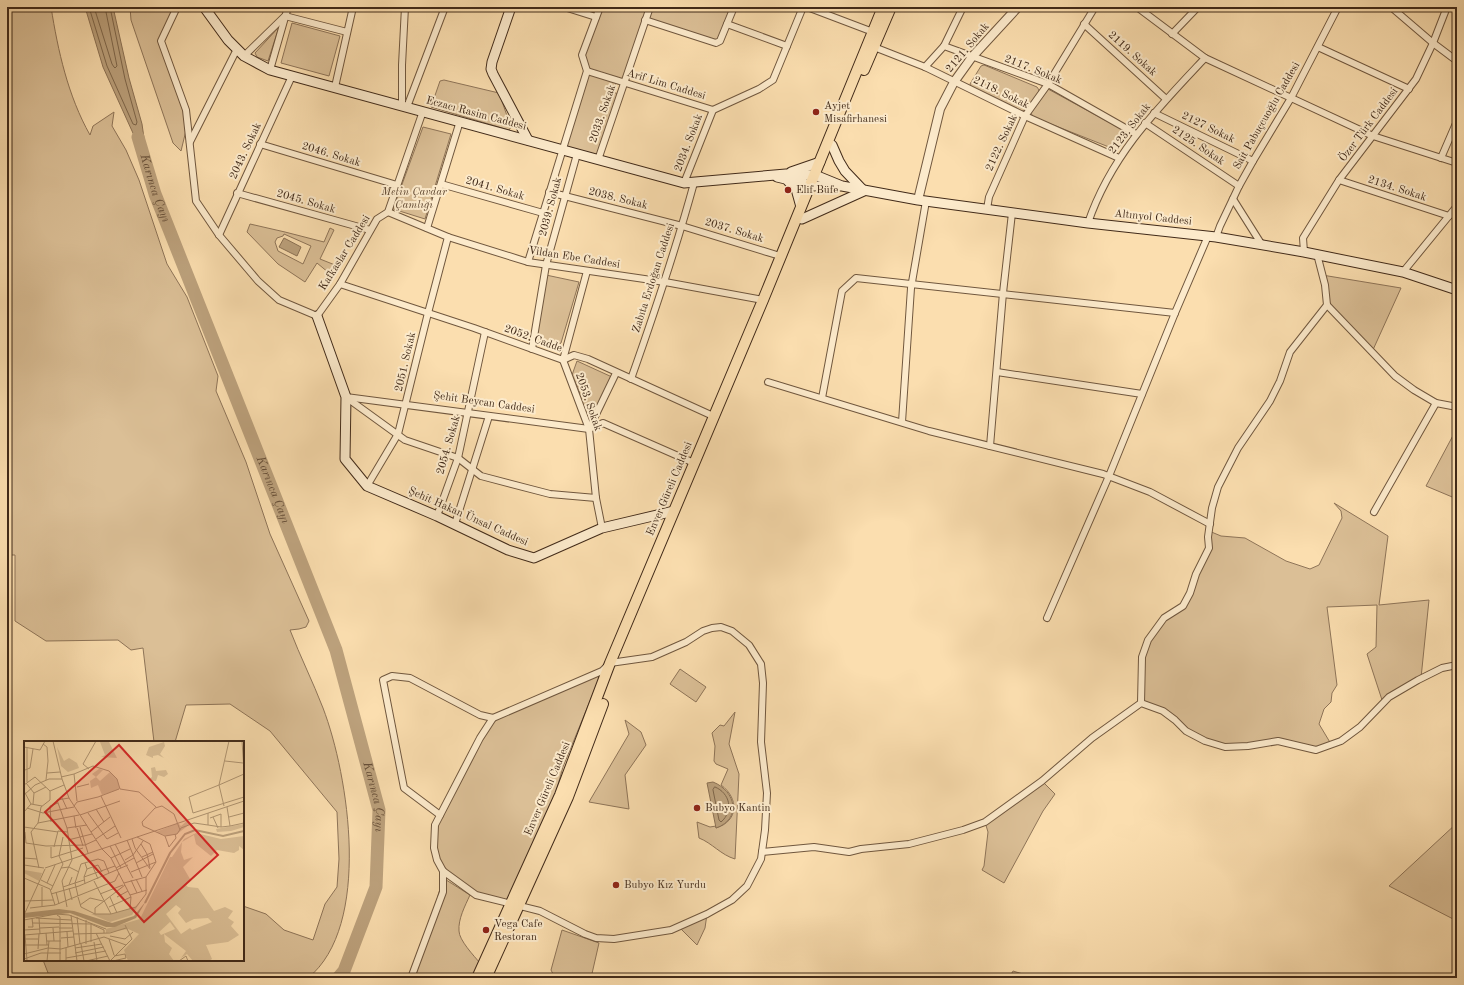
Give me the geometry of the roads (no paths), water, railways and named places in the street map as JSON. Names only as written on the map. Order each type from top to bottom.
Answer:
[{"type":"main road","name":"Eczacı Rasim Caddesi","points":[[204,7],[228,40],[244,56],[270,70],[684,183],[768,175],[784,176]]},
{"type":"main road","points":[[511,7],[491,68],[528,140]]},
{"type":"main road","name":"Enver Güreli Caddesi","points":[[817,175],[820,162],[883,7]]},
{"type":"main road","name":"Enver Güreli Caddesi","points":[[614,662],[768,304],[802,219],[817,175],[832,145],[891,7]]},
{"type":"main road","points":[[802,219],[864,190],[845,171],[832,145]]},
{"type":"main road","points":[[784,176],[820,162]]},
{"type":"main road","points":[[784,176],[817,175],[842,186]]},
{"type":"main road","points":[[784,176],[813,186],[842,186]]},
{"type":"main road","points":[[784,176],[795,187],[801,207]]},
{"type":"main road","name":"Enver Güreli Caddesi","points":[[486,978],[713,416],[801,207],[813,186]]},
{"type":"main road","name":"Altınyol Caddesi","points":[[842,186],[922,200],[1012,213],[1088,223],[1212,236],[1317,254],[1402,272],[1457,290]]},
{"type":"main road","points":[[317,316],[346,397]]},
{"type":"main road","name":"Şehit Hakan Ünsal Caddesi","points":[[346,397],[345,459],[367,486],[455,524],[508,550],[534,558],[602,528],[674,511]]},
{"type":"main road","name":"Enver Güreli Caddesi","points":[[477,978],[515,905]]},
{"type":"street","points":[[177,7],[161,41],[186,110],[196,201],[218,235],[258,281],[279,300],[317,316]]},
{"type":"street","points":[[270,70],[288,7]]},
{"type":"street","points":[[335,87],[353,7]]},
{"type":"street","points":[[405,7],[402,65],[405,106]]},
{"type":"street","points":[[405,106],[444,7]]},
{"type":"street","points":[[564,7],[596,17]]},
{"type":"street","points":[[528,262],[587,71],[582,56],[600,7]]},
{"type":"street","name":"2033. Sokak","points":[[598,160],[650,7]]},
{"type":"street","points":[[645,20],[716,43],[720,41],[734,7]]},
{"type":"street","name":"Arif Lim Caddesi","points":[[587,71],[713,110],[759,89],[773,80],[803,7]]},
{"type":"street","points":[[807,7],[872,32]]},
{"type":"street","points":[[925,67],[944,46],[963,7]]},
{"type":"street","name":"2121. Sokak","points":[[922,200],[940,109],[954,82],[972,57],[1018,7]]},
{"type":"street","name":"2122. Sokak","points":[[987,209],[989,197],[1025,116],[1048,84],[1094,7]]},
{"type":"street","points":[[1137,7],[1205,58],[1373,136],[1457,163]]},
{"type":"street","points":[[1172,34],[1198,7]]},
{"type":"street","name":"Sait Pabuçcuoğlu Caddesi","points":[[1047,618],[1109,476],[1175,313],[1212,236],[1220,226],[1252,161],[1292,98],[1338,7]]},
{"type":"street","points":[[1391,7],[1433,43],[1457,61]]},
{"type":"street","name":"Özer Türk Caddesi","points":[[1304,252],[1303,238],[1339,180],[1416,78],[1433,43],[1447,7]]},
{"type":"street","points":[[285,16],[347,32]]},
{"type":"street","points":[[244,56],[285,16]]},
{"type":"street","points":[[727,24],[787,46]]},
{"type":"street","name":"2119. Sokak","points":[[1084,24],[1166,99]]},
{"type":"street","name":"2117. Sokak","points":[[944,46],[1048,84],[1136,134]]},
{"type":"street","name":"2118. Sokak","points":[[874,47],[925,67],[1025,116],[1119,158]]},
{"type":"street","points":[[1318,47],[1409,88]]},
{"type":"street","points":[[189,142],[237,49]]},
{"type":"street","name":"2123. Sokak","points":[[1088,223],[1119,158],[1136,134],[1166,99],[1205,58]]},
{"type":"street","name":"2043. Sokak","points":[[218,235],[292,76]]},
{"type":"street","name":"2034. Sokak","points":[[684,183],[713,110]]},
{"type":"street","name":"Kafkaslar Caddesi","points":[[317,316],[340,284],[377,219],[388,212],[423,111]]},
{"type":"street","name":"2127 Sokak","points":[[1154,113],[1252,161]]},
{"type":"street","points":[[427,228],[460,121]]},
{"type":"street","points":[[1441,158],[1457,121]]},
{"type":"street","name":"2125. Sokak","points":[[1145,123],[1239,186]]},
{"type":"street","name":"2046. Sokak","points":[[260,144],[397,185]]},
{"type":"street","name":"2039. Sokak","points":[[532,349],[546,265],[564,196],[577,154]]},
{"type":"street","name":"2134. Sokak","points":[[1339,180],[1449,216]]},
{"type":"street","name":"Zabıta Erdoğan Caddesi","points":[[631,379],[665,282],[694,183]]},
{"type":"street","name":"2041. Sokak","points":[[441,184],[543,213]]},
{"type":"street","name":"2038. Sokak","points":[[549,192],[682,226]]},
{"type":"street","name":"2045. Sokak","points":[[238,194],[370,230]]},
{"type":"street","points":[[1233,199],[1262,245]]},
{"type":"street","points":[[902,422],[912,284],[922,200]]},
{"type":"street","points":[[1402,272],[1456,208]]},
{"type":"street","name":"Vildan Ebe Caddesi","points":[[388,212],[448,237],[528,262],[665,282],[763,300]]},
{"type":"street","points":[[990,446],[1003,294],[1012,213]]},
{"type":"street","name":"2037. Sokak","points":[[682,226],[780,256]]},
{"type":"street","name":"2051. Sokak","points":[[367,486],[398,434],[448,237]]},
{"type":"street","points":[[1317,254],[1325,285],[1327,305],[1395,376],[1414,390],[1436,403],[1457,407]]},
{"type":"street","points":[[563,360],[587,271]]},
{"type":"street","points":[[822,398],[842,291],[856,278],[1175,313]]},
{"type":"street","name":"2052. Cadde","points":[[340,284],[485,332],[563,360],[574,355],[588,359],[713,416]]},
{"type":"street","points":[[1140,703],[1142,656],[1148,640],[1164,618],[1183,606],[1186,600],[1196,574],[1209,548],[1208,537],[1218,487],[1238,448],[1270,401],[1280,382],[1290,352],[1327,305]]},
{"type":"street","name":"2054. Sokak","points":[[437,516],[458,458],[485,332]]},
{"type":"street","name":"2053. Sokak","points":[[563,360],[589,429],[596,498],[602,528]]},
{"type":"street","points":[[997,372],[1142,394]]},
{"type":"street","points":[[589,429],[616,373]]},
{"type":"street","points":[[768,382],[902,422],[1109,476],[1150,492],[1210,524]]},
{"type":"street","points":[[346,397],[405,440],[458,458],[481,476],[550,494],[596,498]]},
{"type":"street","name":"Şehit Beycan Caddesi","points":[[346,397],[589,429],[603,423],[694,463]]},
{"type":"street","points":[[1374,512],[1436,403]]},
{"type":"street","points":[[455,524],[489,416]]},
{"type":"street","points":[[721,627],[732,631],[749,645],[761,664],[763,683],[761,742],[767,793],[761,859],[747,886],[732,900],[707,914],[671,930],[614,939],[596,938],[575,930],[540,911],[476,895],[443,871],[437,860],[434,848],[435,825],[480,738],[493,718],[602,671],[614,662],[652,657],[686,642],[703,631],[712,628],[721,627]]},
{"type":"street","points":[[1140,703],[1162,711],[1175,720],[1186,731],[1205,741],[1225,747],[1248,746],[1278,741],[1316,750],[1341,741],[1360,727],[1389,696],[1442,668],[1457,665]]},
{"type":"street","points":[[440,815],[404,788],[383,680],[392,676],[410,678],[480,715],[493,718]]},
{"type":"street","points":[[762,852],[814,847],[849,852],[861,849],[909,844],[963,830],[985,822],[1042,781],[1092,738],[1140,703]]},
{"type":"street","points":[[411,978],[443,892],[443,871]]},
{"type":"water","points":[[85,7],[113,7],[129,78],[142,124],[144,138],[142,153],[103,67]]},
{"type":"water","points":[[284,238],[301,247],[297,256],[279,247]]},
{"type":"water","points":[[713,782],[721,786],[727,792],[733,805],[733,812],[730,818],[724,824],[716,828],[707,783]]},
{"type":"waterway","name":"Karınca Çayı","points":[[138,137],[155,194],[336,650],[379,810],[376,887],[344,971],[338,978]]},
{"type":"place","name":"Ayjet Misafirhanesi","points":[[816,112]]},
{"type":"place","name":"Elif Büfe","points":[[788,190]]},
{"type":"place","name":"Bubyo Kantin","points":[[697,808]]},
{"type":"place","name":"Bubyo Kız Yurdu","points":[[616,885]]},
{"type":"place","name":"Vega Cafe Restoran","points":[[486,930]]},
{"type":"park label","name":"Metin Çavdar Çamlığı","points":[[414,198]]}]
